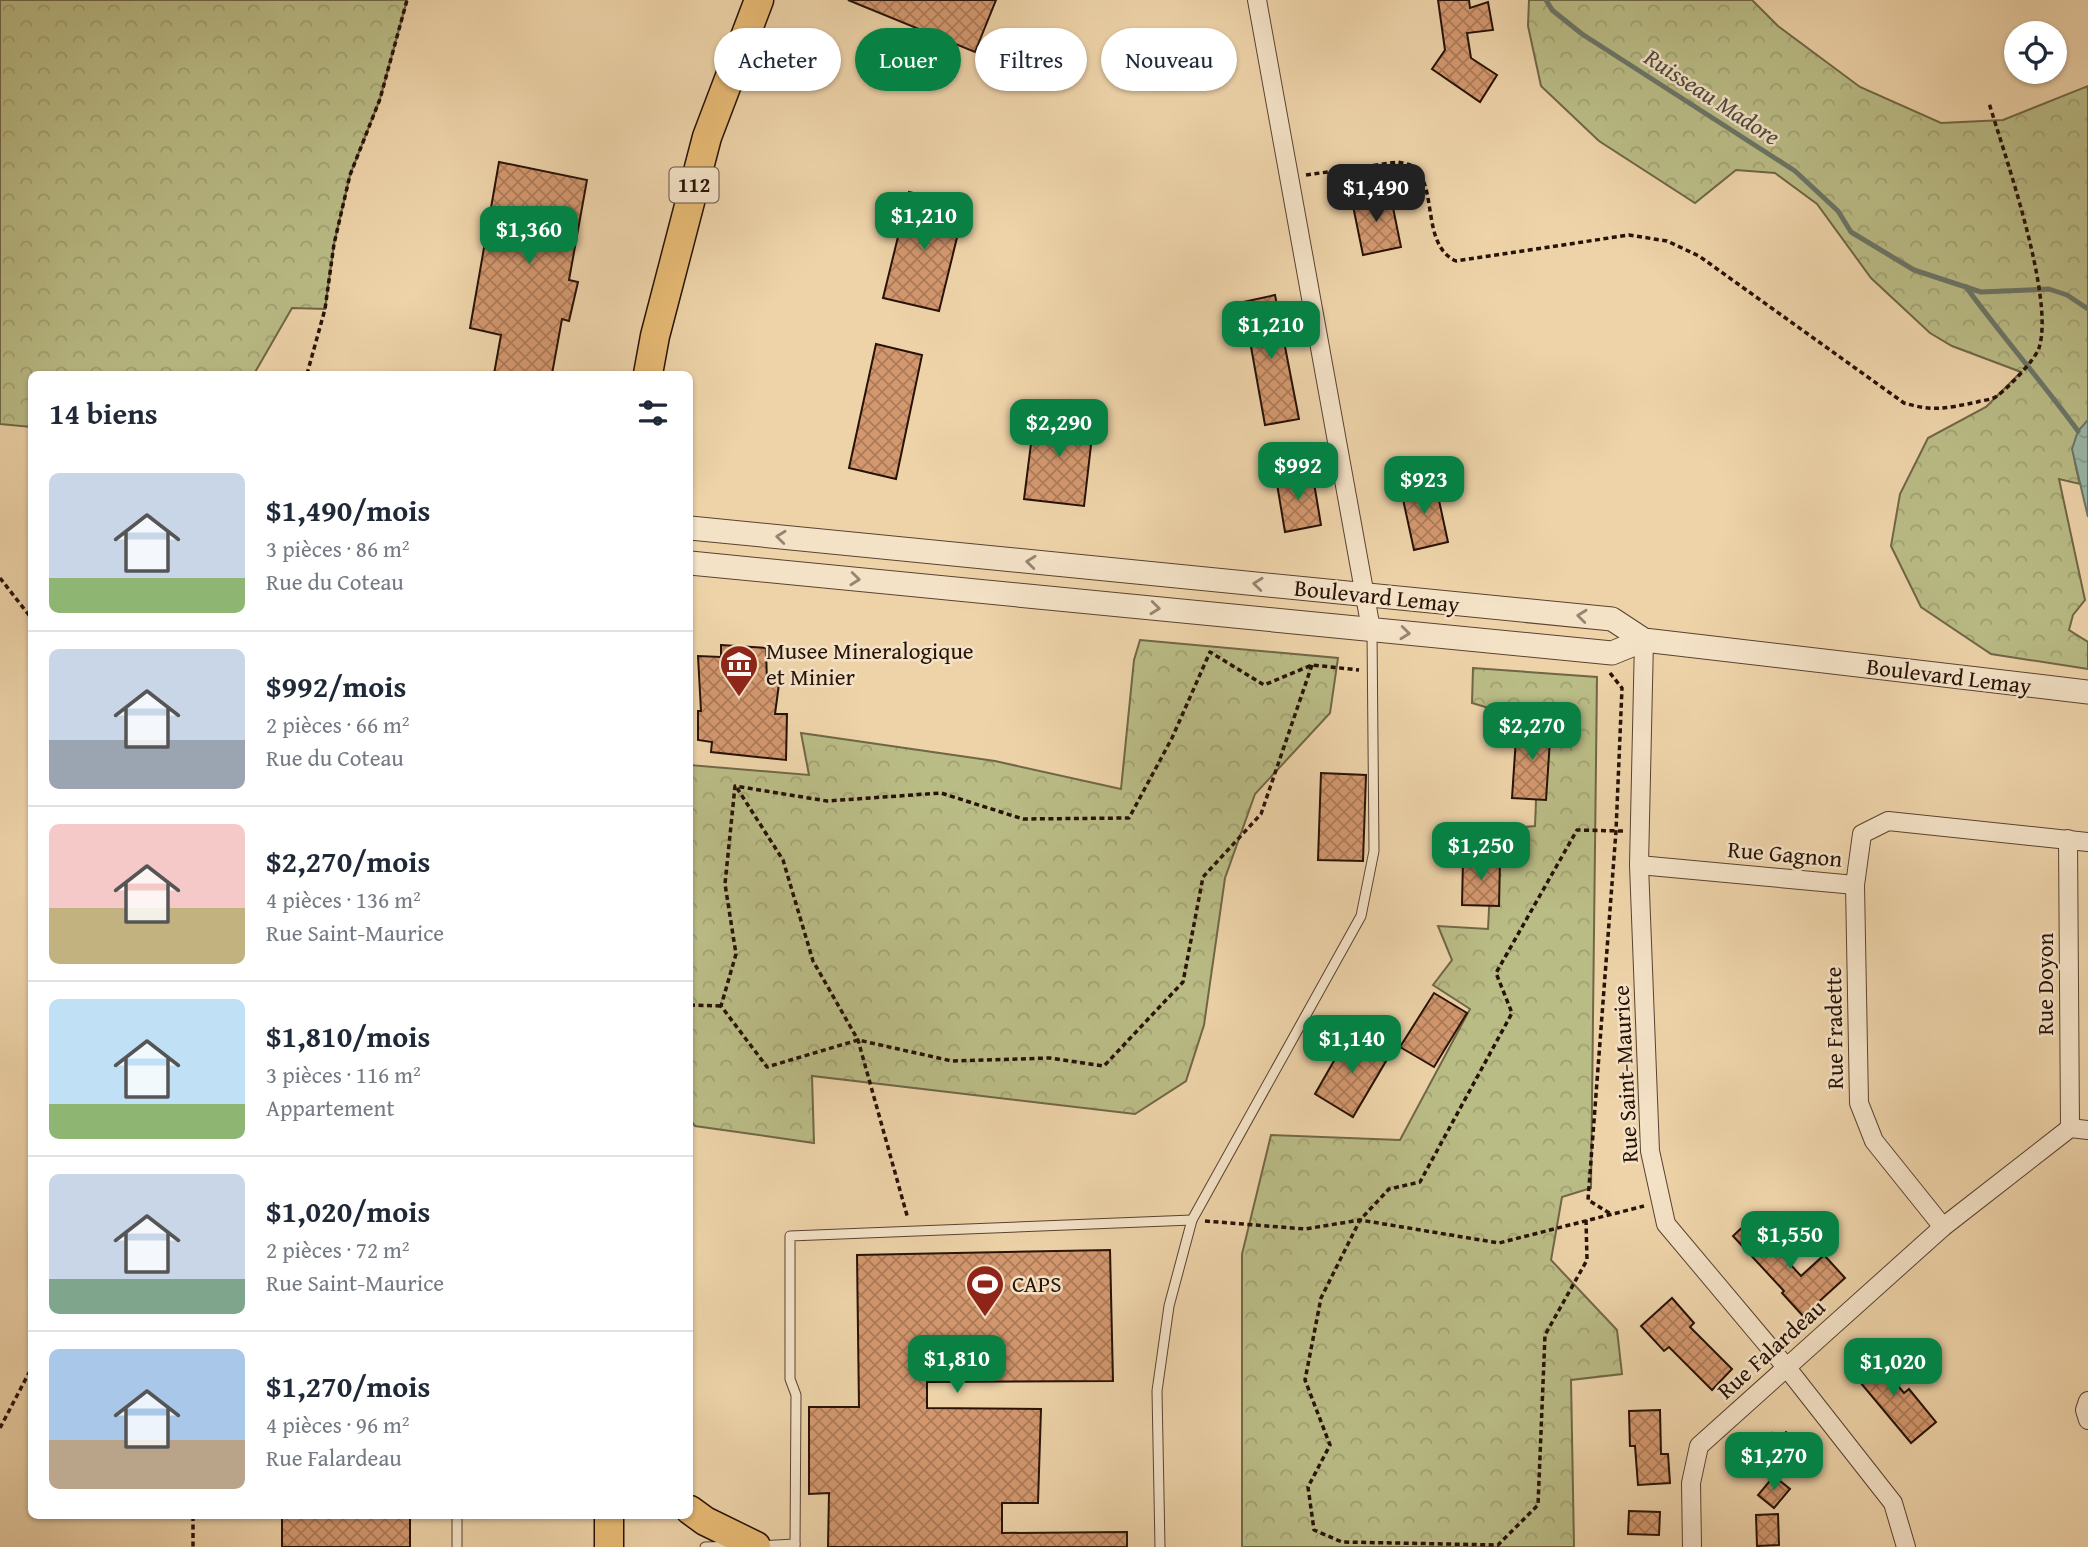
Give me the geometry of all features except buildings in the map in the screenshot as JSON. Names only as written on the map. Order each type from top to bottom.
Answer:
[{"type":"main road","name":"112","points":[[649,371],[655,336],[707,137],[758,0]]},
{"type":"main road","points":[[693,1512],[756,1546]]},
{"type":"main road","points":[[609,1519],[609,1547]]},
{"type":"street","points":[[1257,0],[1371,629]]},
{"type":"street","name":"Boulevard Lemay","points":[[693,528],[1612,619],[1644,640],[2088,692]]},
{"type":"street","points":[[813,540],[814,575]]},
{"type":"street","name":"Boulevard Lemay","points":[[693,563],[1612,653],[1644,640]]},
{"type":"street","points":[[1104,569],[1105,603]]},
{"type":"street","name":"Rue Saint-Maurice","points":[[1644,640],[1639,865],[1650,1151],[1666,1224],[1787,1368],[1893,1503],[1906,1547]]},
{"type":"street","name":"Rue Gagnon","points":[[1639,865],[1855,885],[1862,834],[1888,821],[2088,842]]},
{"type":"street","name":"Rue Doyon","points":[[2068,839],[2079,1129]]},
{"type":"street","name":"Rue Fradette","points":[[1855,885],[1860,1103],[1874,1141],[1943,1227]]},
{"type":"street","name":"Rue Falardeau","points":[[1692,1547],[1691,1483],[1699,1446],[1943,1227],[2079,1129]]},
{"type":"street","points":[[2088,1401],[2085,1410],[2088,1420]]},
{"type":"lane","points":[[1160,1547],[1157,1391],[1169,1306],[1192,1220],[1361,916],[1374,851],[1371,629]]},
{"type":"lane","points":[[705,1547],[795,1546],[796,1395],[790,1379],[790,1236],[1192,1220]]},
{"type":"lane","points":[[457,1519],[457,1547]]},
{"type":"path","points":[[308,371],[325,309],[334,244],[350,175],[380,99],[407,0]]},
{"type":"path","points":[[1290,177],[1398,162],[1413,166],[1421,178],[1438,244],[1446,257],[1456,261],[1629,235],[1667,241],[1699,257],[1904,403],[1928,410],[1996,398],[2039,349],[2042,322],[2034,265],[2026,228],[1989,103]]},
{"type":"path","points":[[0,578],[28,614]]},
{"type":"path","points":[[735,786],[827,801],[941,793],[1023,819],[1129,818],[1172,738],[1210,653],[1264,685],[1312,665],[1372,671]]},
{"type":"path","points":[[721,1006],[767,1067],[858,1040],[952,1061],[1050,1058],[1104,1066],[1183,982],[1203,877],[1261,814],[1312,665]]},
{"type":"path","points":[[1604,665],[1622,688],[1616,831],[1588,1200],[1611,1214]]},
{"type":"path","points":[[721,1006],[736,954],[725,884],[735,786]]},
{"type":"path","points":[[735,786],[783,860],[813,961],[858,1040],[911,1231]]},
{"type":"path","points":[[1586,1220],[1587,1260],[1545,1335],[1538,1505],[1498,1545],[1342,1542],[1314,1530],[1308,1487],[1330,1445],[1305,1380],[1321,1298],[1360,1220],[1389,1189],[1420,1182],[1512,1013],[1496,973],[1577,830],[1639,831]]},
{"type":"path","points":[[693,1005],[721,1006]]},
{"type":"path","points":[[1192,1220],[1305,1229],[1360,1220],[1499,1243],[1647,1205]]},
{"type":"path","points":[[0,1428],[28,1375]]},
{"type":"path","points":[[193,1519],[193,1547]]},
{"type":"green space","points":[[0,0],[407,0],[380,99],[350,175],[334,244],[325,309],[292,308],[256,371],[28,371],[28,427],[0,424]]},
{"type":"green space","points":[[1529,0],[1752,0],[1778,26],[1860,87],[1941,123],[2003,120],[2088,86],[2088,420],[2077,436],[2074,450],[2080,484],[2059,479],[2085,600],[2073,615],[2069,630],[2088,642],[2088,669],[1991,654],[1921,607],[1891,546],[1900,494],[1928,438],[1986,407],[2021,372],[1952,346],[1930,333],[1871,278],[1817,204],[1775,173],[1736,170],[1695,203],[1599,141],[1541,86],[1528,26]]},
{"type":"green space","points":[[1140,640],[1338,658],[1330,713],[1255,794],[1225,878],[1204,1025],[1186,1081],[1135,1114],[812,1076],[814,1143],[695,1126],[693,765],[809,775],[801,733],[995,761],[1121,789],[1134,660]]},
{"type":"green space","points":[[1473,668],[1597,677],[1591,1188],[1562,1197],[1551,1260],[1617,1330],[1622,1374],[1571,1380],[1574,1547],[1242,1547],[1242,1254],[1271,1135],[1400,1140],[1470,1009],[1433,985],[1452,960],[1438,926],[1488,929],[1493,830],[1535,826],[1539,723],[1472,703]]},
{"type":"water","points":[[2088,420],[2088,517],[2072,449],[2078,431]]},
{"type":"waterway","name":"Ruisseau Madore","points":[[1546,0],[1552,10],[1582,34],[1795,171],[1838,211],[1851,232],[1914,270],[1981,292],[2049,289],[2067,295],[2088,309]]},
{"type":"waterway","points":[[1966,287],[2078,431]]},
{"type":"place","name":"Musee Mineralogique et Minier","points":[[739,698]]},
{"type":"place","name":"CAPS","points":[[985,1318]]}]
